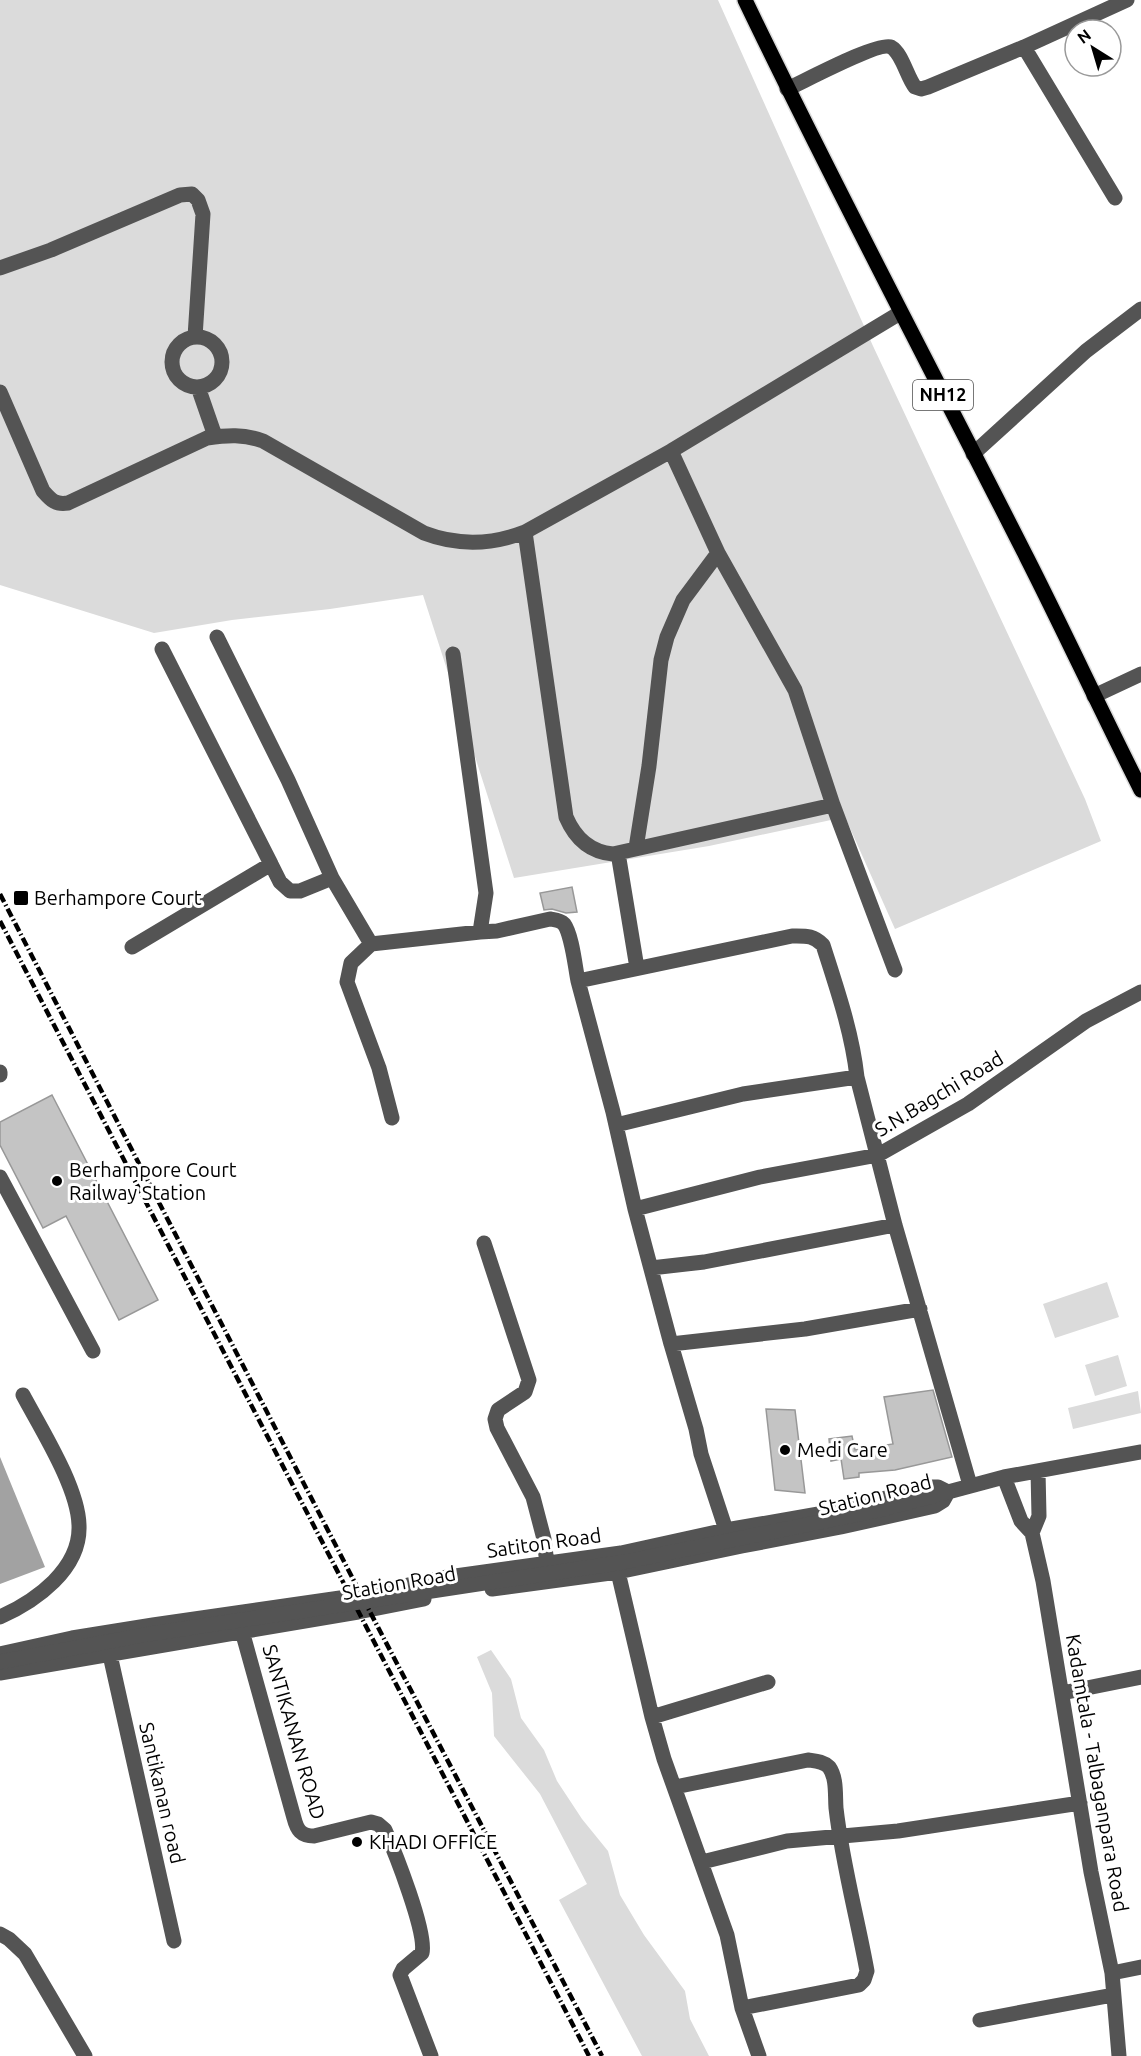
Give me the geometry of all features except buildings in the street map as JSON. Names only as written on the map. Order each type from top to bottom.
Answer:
[{"type":"main road","name":"NH12","points":[[745,0],[787,89],[900,313],[1038,579],[1141,790]]},
{"type":"street","points":[[787,89],[860,55],[885,46],[892,47],[913,84],[921,89],[1024,47],[1127,0]]},
{"type":"street","points":[[1024,47],[1115,198]]},
{"type":"street","points":[[0,268],[51,250],[180,195],[192,194],[198,200],[203,214],[195,337]]},
{"type":"street","points":[[973,454],[1086,351],[1141,309]]},
{"type":"street","points":[[0,392],[43,491],[52,501],[60,504],[68,503],[207,438],[230,434],[248,435],[263,441],[424,533],[442,540],[465,543],[484,542],[505,539],[525,532],[671,451],[900,313]]},
{"type":"street","points":[[195,337],[202,337],[214,343],[222,360],[222,367],[216,379],[198,387],[183,383],[174,371],[172,363],[176,348],[181,342],[195,337]]},
{"type":"street","points":[[198,387],[215,436]]},
{"type":"street","points":[[671,451],[718,553],[795,690],[833,805],[895,970]]},
{"type":"street","points":[[525,532],[566,817],[571,829],[590,848],[601,853],[618,853],[833,805]]},
{"type":"street","points":[[636,848],[649,766],[661,660],[667,638],[683,600],[718,553]]},
{"type":"street","points":[[217,637],[288,780],[332,878],[371,944]]},
{"type":"street","points":[[162,649],[280,882],[290,891],[300,891],[332,878]]},
{"type":"street","points":[[453,654],[486,893],[480,932]]},
{"type":"street","points":[[1094,696],[1141,674]]},
{"type":"street","points":[[618,853],[637,968]]},
{"type":"street","points":[[132,947],[271,864]]},
{"type":"street","points":[[392,1118],[379,1068],[348,982],[351,963],[371,944],[497,931],[550,919],[564,924],[671,1344],[706,1472],[726,1530]]},
{"type":"street","points":[[578,981],[792,936],[809,935],[823,945],[843,1004],[857,1077],[895,1225],[970,1485]]},
{"type":"street","name":"S.N.Bagchi Road","points":[[635,1209],[760,1177],[878,1155],[968,1104],[1086,1021],[1141,992]]},
{"type":"street","points":[[616,1125],[743,1095],[857,1077]]},
{"type":"street","points":[[0,1177],[93,1351]]},
{"type":"street","points":[[651,1268],[704,1262],[895,1225]]},
{"type":"street","points":[[484,1243],[529,1380],[525,1392],[498,1410],[495,1419],[497,1428],[532,1497],[544,1539],[547,1564]]},
{"type":"street","points":[[671,1344],[805,1329],[920,1309]]},
{"type":"street","points":[[0,1617],[45,1591],[58,1578],[67,1566],[75,1547],[79,1526],[68,1484],[23,1395]]},
{"type":"street","points":[[948,1492],[970,1485],[1141,1452]]},
{"type":"street","name":"Kadamtala - Talbaganpara Road","points":[[1032,1533],[1039,1516],[1038,1471]]},
{"type":"street","name":"Kadamtala - Talbaganpara Road","points":[[1004,1478],[1021,1521],[1032,1533],[1052,1626],[1091,1872],[1112,1973],[1119,2056]]},
{"type":"street","name":"Satiton Road","points":[[0,1654],[72,1638],[361,1595],[441,1578],[621,1553],[726,1530],[830,1512],[930,1487],[938,1487],[948,1492]]},
{"type":"street","name":"Station Road","points":[[0,1673],[358,1612],[443,1595],[618,1572],[935,1506],[943,1501],[948,1492]]},
{"type":"street","name":"Station Road","points":[[0,1662],[149,1634],[624,1562],[879,1510],[948,1492]]},
{"type":"street","points":[[618,1572],[652,1717],[727,1935],[742,2008],[759,2056]]},
{"type":"street","name":"SANTIKANAN ROAD","points":[[242,1631],[294,1818],[301,1833],[314,1836],[371,1822],[385,1830],[423,1943],[422,1953],[400,1975],[431,2056]]},
{"type":"street","name":"Santikanan road","points":[[110,1655],[174,1941]]},
{"type":"street","points":[[1062,1693],[1141,1677]]},
{"type":"street","points":[[652,1717],[768,1682]]},
{"type":"street","points":[[675,1787],[808,1760],[821,1761],[829,1768],[834,1779],[839,1837],[866,1969],[864,1980],[859,1985],[742,2008]]},
{"type":"street","points":[[702,1862],[788,1841],[898,1831],[1080,1803]]},
{"type":"street","points":[[0,1934],[25,1954],[85,2056]]},
{"type":"street","points":[[1112,1973],[1141,1967]]},
{"type":"street","points":[[980,2020],[1113,1995]]},
{"type":"shaded area","points":[[0,0],[718,0],[873,346],[1085,799],[1101,841],[895,929],[845,817],[709,846],[514,878],[423,595],[330,609],[232,620],[154,633],[0,585]]},
{"type":"shaded area","points":[[1107,1282],[1119,1317],[1055,1338],[1043,1304]]},
{"type":"shaded area","points":[[1118,1355],[1127,1386],[1095,1396],[1085,1365]]},
{"type":"shaded area","points":[[1138,1391],[1141,1413],[1073,1429],[1068,1408]]},
{"type":"shaded area","points":[[0,1457],[45,1567],[0,1584]]},
{"type":"shaded area","points":[[491,1650],[511,1679],[521,1718],[544,1750],[557,1781],[582,1819],[608,1851],[620,1895],[644,1935],[685,1991],[690,2019],[709,2056],[642,2056],[559,1900],[587,1884],[540,1794],[494,1736],[492,1693],[477,1657]]},
{"type":"railway","points":[[0,894],[602,2056]]},
{"type":"railway","points":[[0,921],[589,2056]]},
{"type":"place","name":"Berhampore Court","points":[[21,898]]},
{"type":"place","name":"Berhampore Court Railway Station","points":[[57,1181]]},
{"type":"place","name":"Medi Care","points":[[785,1450]]},
{"type":"place","name":"KHADI OFFICE","points":[[357,1842]]}]
